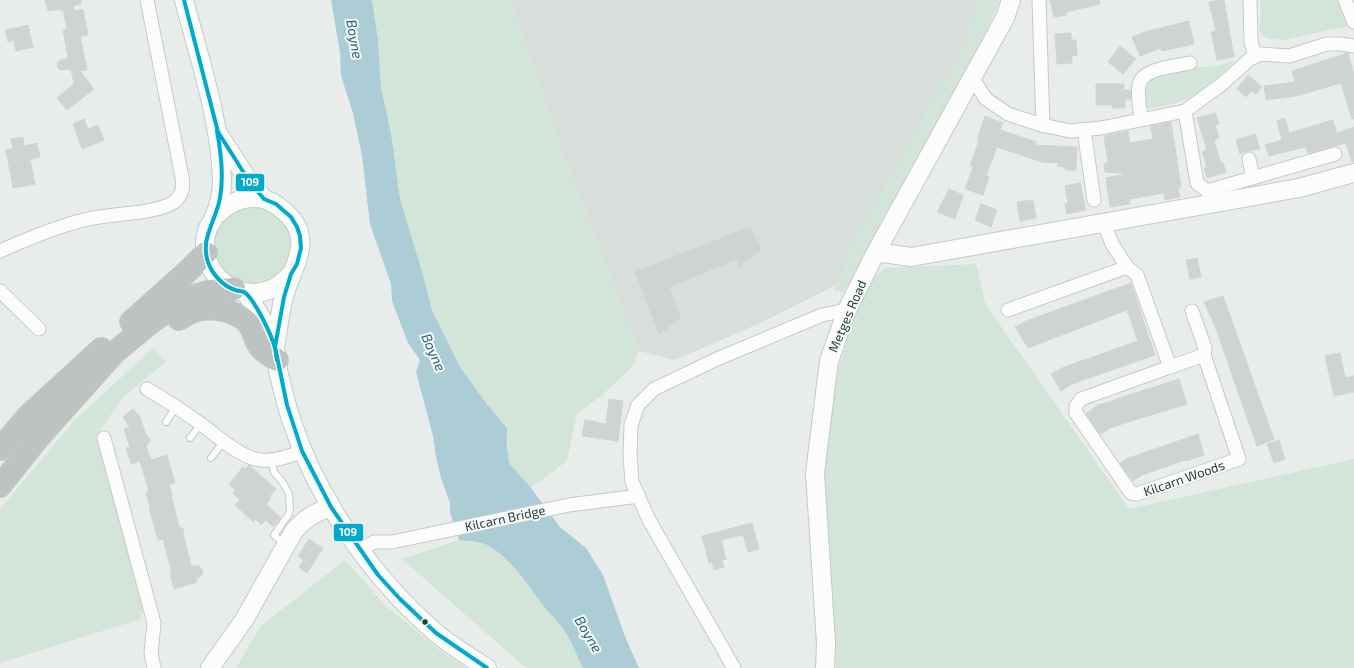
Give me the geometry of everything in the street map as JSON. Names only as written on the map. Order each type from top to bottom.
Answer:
[{"type":"highway","points":[[0,449],[30,415],[206,253]]},
{"type":"highway","points":[[0,486],[39,437],[115,352],[148,325],[181,300],[211,291],[240,291]]},
{"type":"highway","points":[[67,406],[181,318],[198,310],[218,309],[241,317],[253,329],[260,347],[276,354]]},
{"type":"street","points":[[0,251],[48,231],[84,220],[110,215],[155,210],[165,207],[174,202],[182,193],[182,177],[147,0]]},
{"type":"street","points":[[184,0],[218,132],[222,183],[219,200],[214,217],[208,229],[205,243],[209,264],[218,279],[226,285],[240,291],[257,293],[269,290],[280,285],[291,274]]},
{"type":"street","name":"Metges Road","points":[[825,668],[826,643],[815,473],[829,361],[847,310],[876,252],[1005,18],[1011,0]]},
{"type":"street","points":[[1039,0],[1043,126]]},
{"type":"street","points":[[1250,0],[1251,42],[1255,57]]},
{"type":"street","points":[[1345,0],[1354,22]]},
{"type":"street","points":[[972,78],[986,99],[1008,114],[1043,126],[1070,131],[1084,130],[1185,111],[1222,84],[1250,59],[1260,54],[1289,56],[1326,44],[1354,46]]},
{"type":"street","points":[[1141,119],[1139,84],[1144,75],[1153,70],[1190,63]]},
{"type":"street","points":[[1185,111],[1197,183],[1207,191],[1335,154]]},
{"type":"street","points":[[1084,130],[1094,200]]},
{"type":"street","points":[[218,132],[249,181],[264,199]]},
{"type":"street","points":[[1250,159],[1254,178]]},
{"type":"street","points":[[876,252],[911,257],[1299,188],[1354,173]]},
{"type":"street","points":[[214,217],[222,209],[241,199],[264,199],[276,204],[291,217],[297,227],[300,236],[301,248],[297,264],[291,274],[284,297],[276,354]]},
{"type":"street","points":[[1104,222],[1112,244],[1128,268],[1137,275],[1170,367]]},
{"type":"street","points":[[1008,310],[1128,268]]},
{"type":"street","points":[[0,291],[39,329]]},
{"type":"street","points":[[240,291],[256,307],[276,354],[287,405],[302,451],[331,507],[378,575],[400,599],[431,628],[471,658],[488,668]]},
{"type":"street","points":[[734,668],[649,520],[632,482],[630,455],[631,425],[638,405],[654,389],[717,359],[822,315],[847,310]]},
{"type":"street","name":"Kilcarn Woods","points":[[1192,311],[1205,348],[1204,355],[1239,459],[1137,494],[1131,493],[1076,413],[1076,406],[1081,399],[1204,355]]},
{"type":"street","points":[[148,389],[176,406],[231,447],[255,459],[270,460],[288,457],[302,451]]},
{"type":"street","points":[[104,438],[154,623],[151,652],[154,668]]},
{"type":"street","name":"Kilcarn Bridge","points":[[360,550],[374,542],[392,542],[563,506],[638,496]]},
{"type":"street","points":[[210,668],[244,620],[294,531],[304,520],[319,511],[331,507]]},
{"type":"lane","points":[[166,422],[176,406]]},
{"type":"lane","points":[[190,438],[201,424]]},
{"type":"lane","points":[[211,458],[224,441]]},
{"type":"lane","points":[[270,460],[274,472],[283,483],[289,494],[289,514],[274,535],[285,546]]},
{"type":"shaded area","points":[[510,0],[978,0],[962,49],[852,246],[838,284],[760,323],[675,360],[639,351],[563,153]]},
{"type":"green space","points":[[372,0],[510,0],[563,153],[639,351],[632,367],[600,397],[577,413],[567,461],[531,488],[509,463],[507,428],[486,403],[460,367],[432,310],[400,199],[391,133],[381,88],[378,40]]},
{"type":"green space","points":[[978,0],[1000,0],[966,73],[887,213],[850,284],[843,292],[835,291],[834,287],[838,284],[851,246],[962,49]]},
{"type":"green space","points":[[1260,0],[1338,0],[1346,17],[1347,24],[1346,27],[1285,40],[1268,39],[1262,35],[1259,30],[1261,10]]},
{"type":"green space","points":[[1235,61],[1208,86],[1189,98],[1153,108],[1148,108],[1144,104],[1143,83],[1149,76],[1194,65],[1198,67],[1208,67]]},
{"type":"green space","points":[[253,207],[268,210],[280,219],[289,231],[292,246],[289,261],[280,273],[268,282],[253,285],[238,282],[226,273],[217,261],[214,246],[217,231],[226,219],[238,210]]},
{"type":"green space","points":[[976,264],[986,305],[1129,509],[1354,459],[1354,668],[836,668],[835,631],[824,496],[825,469],[834,384],[855,314],[872,280],[885,268]]},
{"type":"green space","points":[[153,348],[166,362],[124,396],[96,436],[143,604],[141,619],[0,663],[0,509],[75,420]]},
{"type":"green space","points":[[459,540],[482,543],[489,546],[513,567],[565,632],[572,643],[583,668],[526,668],[402,559]]},
{"type":"green space","points":[[345,560],[385,605],[438,649],[466,668],[236,668],[261,626]]},
{"type":"water","name":"Boyne","points":[[331,0],[372,0],[378,40],[381,88],[391,133],[400,199],[432,310],[460,367],[486,403],[507,428],[509,463],[531,488],[560,527],[586,548],[603,575],[626,639],[639,668],[583,668],[572,643],[565,632],[506,559],[485,544],[459,540],[450,513],[450,503],[441,478],[433,436],[416,372],[420,360],[408,343],[392,301],[391,284],[370,224],[362,156],[353,113],[341,76],[340,53]]},
{"type":"building","points":[[45,0],[81,0],[81,4],[73,6],[74,11],[83,9],[88,35],[80,36],[87,70],[80,71],[94,89],[67,110],[57,98],[74,84],[71,69],[60,70],[57,64],[60,60],[68,58],[63,30],[67,29],[63,10],[48,11]]},
{"type":"building","points":[[1050,0],[1099,0],[1100,4],[1066,12],[1066,15],[1054,17]]},
{"type":"building","points":[[1224,0],[1234,57],[1217,60],[1211,32],[1216,31],[1209,2]]},
{"type":"building","points":[[1189,21],[1194,44],[1162,51],[1161,48],[1140,56],[1132,37],[1148,31]]},
{"type":"building","points":[[28,25],[33,47],[16,51],[14,40],[8,42],[6,30]]},
{"type":"building","points":[[1071,33],[1071,40],[1076,40],[1077,55],[1072,56],[1072,63],[1057,64],[1055,34]]},
{"type":"building","points":[[1120,46],[1136,59],[1123,74],[1108,62]]},
{"type":"building","points":[[1348,53],[1354,74],[1354,119],[1352,119],[1341,83],[1296,96],[1266,100],[1264,86],[1295,82],[1292,71]]},
{"type":"building","points":[[1248,75],[1262,87],[1256,94],[1251,91],[1246,97],[1237,89]]},
{"type":"building","points":[[1096,84],[1124,84],[1124,90],[1130,90],[1131,99],[1125,99],[1125,108],[1112,108],[1112,105],[1096,105]]},
{"type":"building","points":[[1215,113],[1219,124],[1215,125],[1219,138],[1214,140],[1221,163],[1223,163],[1226,172],[1207,178],[1204,168],[1207,167],[1202,152],[1207,150],[1197,118]]},
{"type":"building","points":[[985,116],[1003,123],[1000,130],[1037,142],[1035,145],[1077,147],[1076,170],[1065,170],[1065,167],[1058,166],[1058,163],[1042,162],[997,147],[986,176],[989,177],[983,195],[965,189],[973,167],[971,166],[971,162],[979,141],[977,140]]},
{"type":"building","points":[[1285,118],[1289,133],[1333,120],[1337,133],[1354,127],[1354,162],[1352,162],[1346,143],[1308,153],[1306,147],[1269,156],[1265,145],[1282,140],[1277,121]]},
{"type":"building","points":[[84,119],[88,129],[98,125],[104,140],[82,149],[73,124]]},
{"type":"building","points":[[1171,122],[1181,187],[1178,187],[1180,197],[1165,200],[1164,193],[1130,199],[1130,204],[1110,207],[1106,178],[1122,175],[1122,173],[1105,172],[1104,164],[1108,163],[1104,136],[1128,131],[1130,143],[1153,139],[1151,126]]},
{"type":"building","points":[[1255,134],[1260,149],[1247,151],[1240,154],[1236,140]]},
{"type":"building","points":[[23,137],[24,146],[37,143],[40,157],[30,159],[35,184],[13,188],[6,150],[13,148],[11,139]]},
{"type":"building","points":[[1080,183],[1086,210],[1067,214],[1065,204],[1068,203],[1065,186]]},
{"type":"building","points":[[949,189],[963,195],[955,219],[937,212]]},
{"type":"building","points":[[1033,200],[1036,218],[1020,221],[1017,202]]},
{"type":"building","points":[[981,204],[997,210],[991,227],[975,220]]},
{"type":"building","points":[[750,227],[761,249],[739,266],[737,259],[669,287],[681,318],[659,334],[635,272]]},
{"type":"building","points":[[1197,258],[1201,277],[1190,279],[1186,260]]},
{"type":"building","points":[[1131,283],[1155,355],[1072,384],[1061,391],[1051,374],[1064,367],[1138,341],[1127,310],[1028,348],[1015,327],[1026,321]]},
{"type":"building","points":[[1223,296],[1274,439],[1257,446],[1215,326],[1204,302]]},
{"type":"building","points":[[1340,353],[1345,378],[1354,376],[1354,392],[1334,396],[1325,356]]},
{"type":"building","points":[[1179,379],[1187,404],[1110,428],[1100,435],[1086,414],[1098,405]]},
{"type":"building","points":[[609,399],[623,401],[618,441],[582,436],[585,420],[606,424]]},
{"type":"building","points":[[133,409],[140,417],[146,435],[151,440],[146,446],[151,460],[167,455],[175,483],[169,485],[171,495],[179,526],[184,530],[183,533],[191,566],[199,566],[203,570],[202,575],[196,579],[197,582],[174,589],[170,573],[172,573],[163,539],[158,540],[149,508],[146,492],[149,491],[140,461],[131,464],[126,448],[130,447],[124,429],[130,427],[123,417]]},
{"type":"building","points":[[1198,434],[1204,455],[1142,475],[1133,481],[1120,463],[1126,459]]},
{"type":"building","points":[[1279,440],[1285,459],[1274,463],[1267,444]]},
{"type":"building","points":[[249,465],[276,489],[269,497],[271,498],[266,504],[281,518],[273,527],[266,520],[261,525],[255,519],[253,522],[235,505],[240,500],[233,493],[235,490],[229,484],[243,467],[245,469]]},
{"type":"building","points":[[752,523],[759,549],[748,552],[743,535],[721,540],[726,559],[722,560],[724,567],[714,570],[712,562],[709,563],[702,536]]},
{"type":"building","points":[[309,539],[323,548],[307,573],[299,567],[304,560],[298,556]]},
{"type":"transit line","name":"109","points":[[184,0],[218,132],[249,181],[264,199],[276,204],[291,217],[300,236],[301,248],[297,264],[291,274],[284,297],[275,347],[287,405],[302,451],[331,507],[378,575],[400,599],[436,633],[487,668]]},
{"type":"transit line","name":"109","points":[[217,131],[221,156],[222,181],[218,206],[207,237],[206,253],[208,262],[212,271],[222,283],[231,288],[244,292],[253,302],[270,335],[275,348],[277,360]]}]
